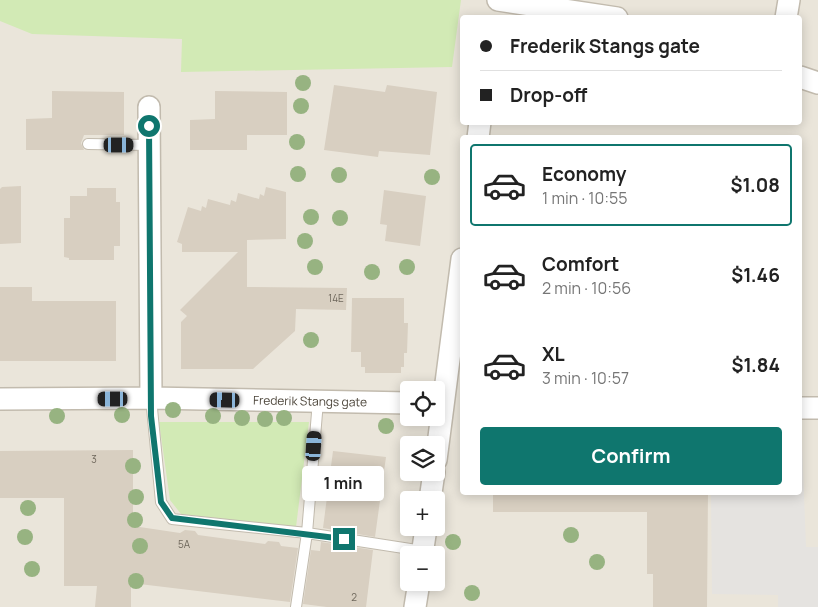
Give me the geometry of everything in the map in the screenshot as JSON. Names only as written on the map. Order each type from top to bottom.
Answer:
[{"type":"street","points":[[494,15],[497,0],[597,15]]},
{"type":"street","points":[[786,15],[789,0]]},
{"type":"street","points":[[802,78],[818,83]]},
{"type":"street","points":[[149,107],[151,398]]},
{"type":"street","points":[[441,436],[448,403],[460,280]]},
{"type":"street","name":"Frederik Stangs gate","points":[[0,399],[151,398],[400,403]]},
{"type":"street","points":[[802,408],[818,408]]},
{"type":"street","points":[[415,607],[418,591]]},
{"type":"lane","points":[[88,144],[149,145]]},
{"type":"lane","points":[[151,398],[161,502],[172,518],[307,533],[400,549]]},
{"type":"lane","points":[[296,607],[307,533],[318,401]]},
{"type":"shaded area","points":[[0,0],[818,0],[818,607],[0,607]]},
{"type":"shaded area","points":[[802,443],[806,547],[818,547],[818,607],[778,607],[778,595],[712,594],[711,495],[802,495]]},
{"type":"green space","points":[[0,0],[461,0],[452,67],[181,72],[182,39],[32,34],[0,21]]},
{"type":"green space","points":[[159,422],[309,422],[296,527],[181,514],[170,500]]},
{"type":"building","points":[[334,85],[385,92],[387,85],[437,92],[430,155],[379,151],[378,157],[324,150]]},
{"type":"building","points":[[52,91],[124,92],[124,135],[84,135],[81,143],[84,150],[26,150],[26,119],[52,118]]},
{"type":"building","points":[[215,91],[287,92],[287,135],[247,135],[247,150],[190,150],[190,120],[215,119]]},
{"type":"building","points":[[21,186],[21,243],[0,244],[0,189],[2,187]]},
{"type":"building","points":[[266,187],[286,192],[286,239],[247,240],[247,287],[347,288],[346,310],[296,309],[295,331],[253,369],[181,369],[181,322],[187,316],[180,310],[238,252],[182,252],[182,244],[177,242],[188,207],[201,211],[202,206],[206,208],[208,199],[230,205],[231,200],[236,202],[238,193],[259,199],[260,194],[264,196]]},
{"type":"building","points":[[87,188],[116,188],[116,202],[120,202],[120,246],[114,246],[114,260],[69,260],[69,258],[64,257],[64,218],[70,218],[70,196],[87,196]]},
{"type":"building","points":[[384,190],[426,196],[420,246],[385,241],[387,225],[380,224]]},
{"type":"building","points":[[0,287],[32,287],[32,301],[116,301],[116,361],[0,361]]},
{"type":"building","points":[[352,298],[404,298],[404,323],[408,323],[407,353],[404,353],[404,367],[401,367],[401,373],[365,373],[365,367],[361,367],[361,352],[351,352]]},
{"type":"building","points":[[133,450],[133,526],[180,533],[185,530],[195,531],[198,535],[265,544],[268,541],[279,542],[281,546],[298,548],[290,602],[131,583],[131,607],[95,607],[97,586],[64,586],[64,498],[0,498],[0,451]]},
{"type":"building","points":[[333,451],[386,457],[375,537],[323,528]]},
{"type":"building","points":[[493,495],[708,495],[707,607],[653,607],[653,574],[647,574],[647,512],[493,512]]},
{"type":"building","points":[[321,542],[373,550],[366,607],[327,607],[303,604],[311,550],[320,551]]},
{"type":"route","points":[[149,126],[151,416],[161,502],[172,518],[344,539]]}]
